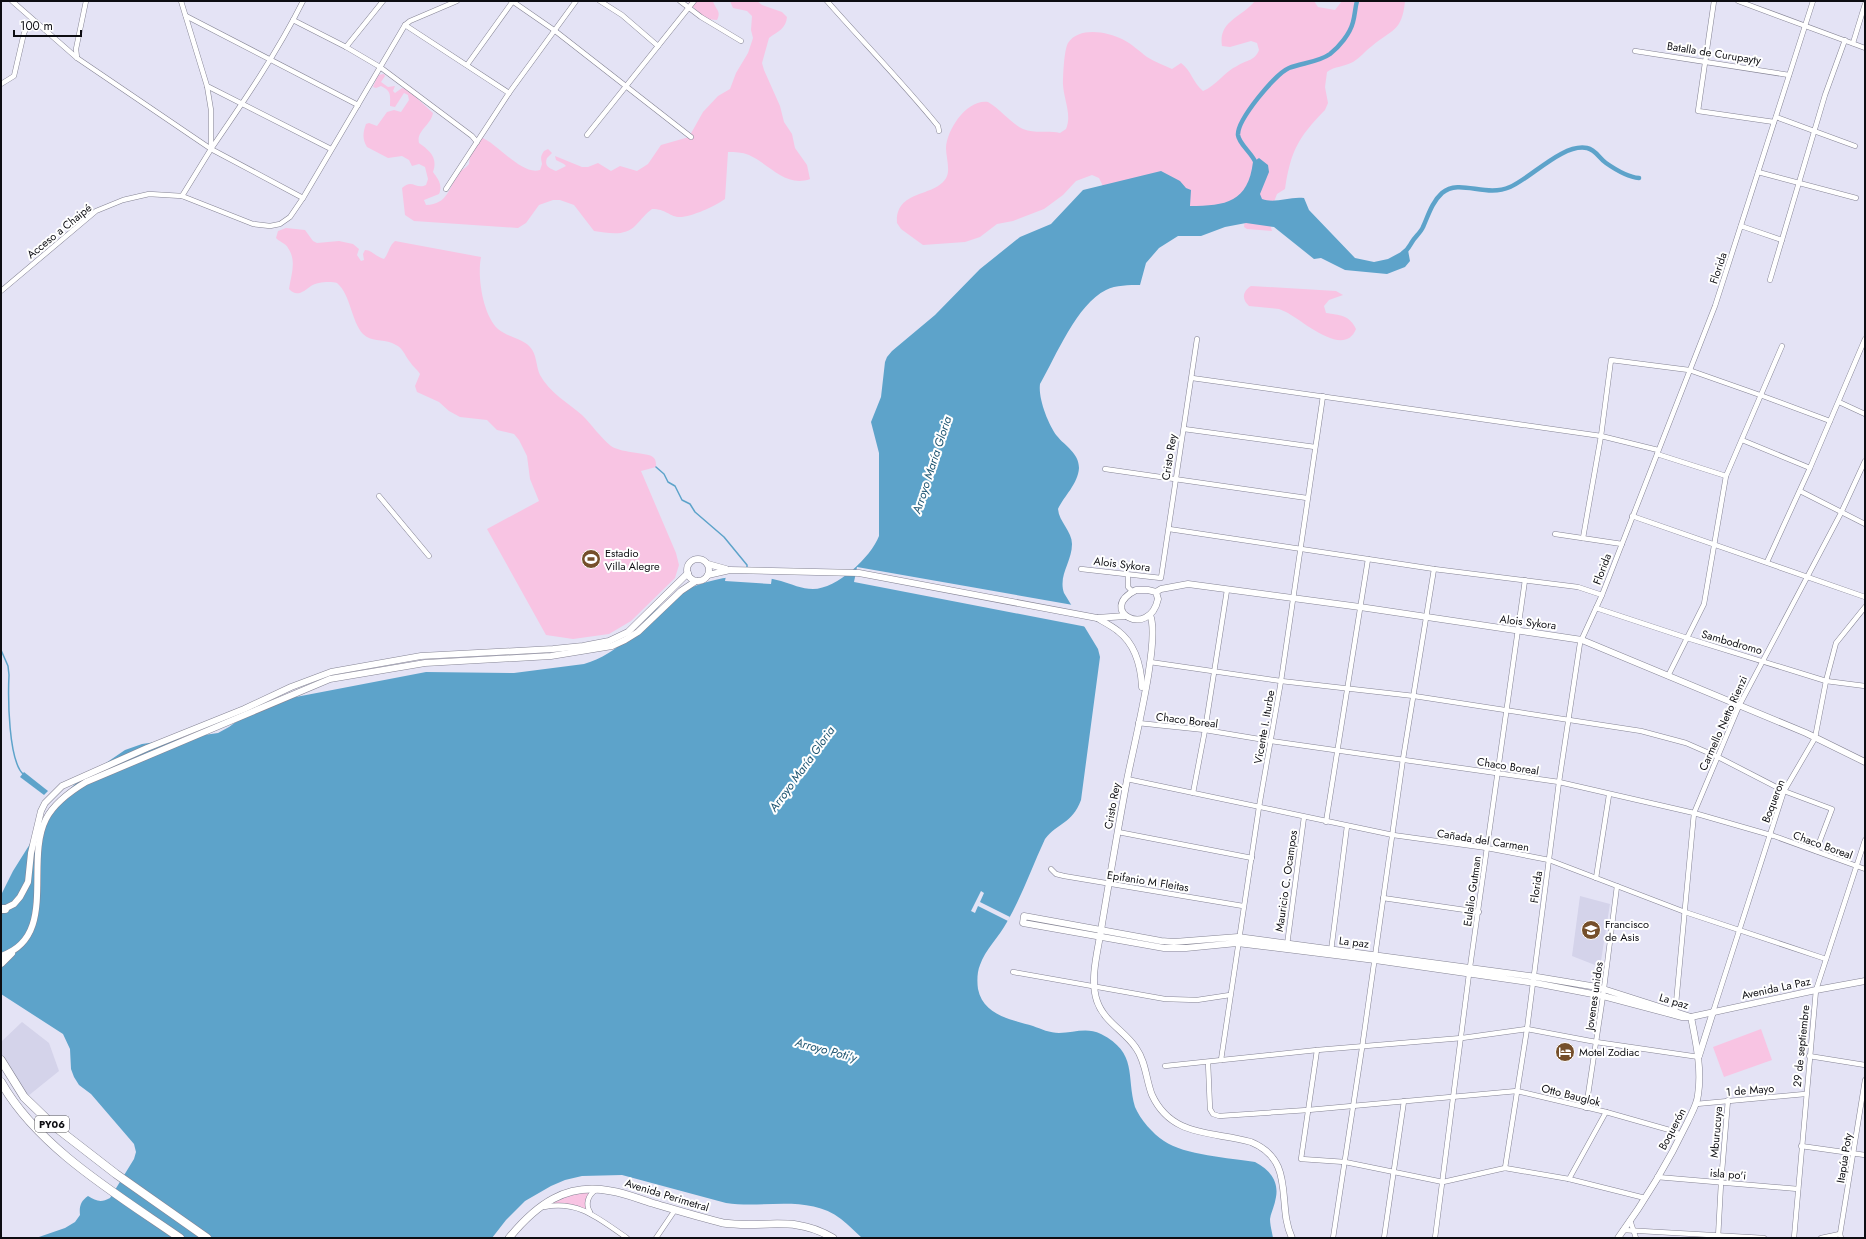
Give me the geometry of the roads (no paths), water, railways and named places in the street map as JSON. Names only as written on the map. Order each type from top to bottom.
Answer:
[{"type":"highway","points":[[1,963],[11,953]]},
{"type":"highway","name":"PY06","points":[[1,1060],[31,1104],[54,1126],[116,1174],[207,1238]]},
{"type":"highway","name":"PY06","points":[[1,1082],[20,1111],[41,1134],[108,1188],[180,1238]]},
{"type":"main road","name":"Avenida Perimetral","points":[[509,1238],[524,1220],[551,1200],[565,1194],[584,1189],[598,1189],[621,1193],[723,1223],[736,1225],[778,1223],[801,1224],[815,1228],[833,1238]]},
{"type":"street","points":[[12,1],[77,58],[211,149],[303,198]]},
{"type":"street","points":[[77,58],[76,49],[86,1]]},
{"type":"street","points":[[181,1],[207,86],[211,110],[211,149]]},
{"type":"street","points":[[182,196],[242,103],[303,1]]},
{"type":"street","points":[[346,47],[383,1]]},
{"type":"street","points":[[457,1],[410,20],[406,25],[509,93]]},
{"type":"street","points":[[467,65],[513,1],[554,30],[691,137]]},
{"type":"street","points":[[446,189],[509,93],[576,1]]},
{"type":"street","points":[[600,1],[622,15],[658,46]]},
{"type":"street","points":[[680,1],[741,41]]},
{"type":"street","points":[[587,135],[694,1]]},
{"type":"street","points":[[827,1],[890,72],[912,93],[938,126],[938,131]]},
{"type":"street","points":[[1714,1],[1698,111],[1775,120],[1855,146]]},
{"type":"street","points":[[1738,1],[1750,3],[1804,26],[1865,48]]},
{"type":"street","name":"Florida","points":[[1505,1168],[1527,1029],[1559,782],[1582,640],[1602,595],[1715,306],[1813,1]]},
{"type":"street","points":[[1854,43],[1865,4]]},
{"type":"street","points":[[186,16],[358,105]]},
{"type":"street","points":[[293,20],[346,47],[380,67],[472,136],[477,142]]},
{"type":"street","points":[[1,84],[14,76],[24,33],[28,26],[36,22]]},
{"type":"street","name":"Acceso a Chaipé","points":[[1,291],[96,211],[123,200],[149,194],[182,196],[254,224],[270,226],[280,224],[290,217],[303,198],[406,25]]},
{"type":"street","points":[[1770,280],[1844,40]]},
{"type":"street","name":"Batalla de Curupayty","points":[[1635,51],[1789,75]]},
{"type":"street","points":[[207,86],[331,149]]},
{"type":"street","points":[[1758,172],[1856,198]]},
{"type":"street","points":[[1741,226],[1782,240]]},
{"type":"street","name":"Cristo Rey","points":[[1162,578],[1197,339]]},
{"type":"street","points":[[1767,562],[1865,343]]},
{"type":"street","points":[[1668,676],[1704,604],[1713,543],[1726,476],[1782,346]]},
{"type":"street","points":[[1583,538],[1601,436],[1610,360],[1689,370],[1830,421]]},
{"type":"street","points":[[1192,378],[1601,436],[1657,452],[1726,476]]},
{"type":"street","name":"Vicente I. Iturbe","points":[[1221,1060],[1259,807],[1281,681],[1323,396]]},
{"type":"street","points":[[1838,402],[1865,414]]},
{"type":"street","points":[[1184,429],[1315,448]]},
{"type":"street","points":[[1742,440],[1810,468]]},
{"type":"street","name":"Carmello Netto Rienzi","points":[[1676,1014],[1694,813],[1739,706],[1863,471],[1865,461]]},
{"type":"street","points":[[1105,469],[1307,498]]},
{"type":"street","points":[[1800,491],[1865,524]]},
{"type":"street","points":[[379,496],[430,556]]},
{"type":"street","points":[[1632,516],[1865,597]]},
{"type":"street","points":[[1169,529],[1434,569],[1578,587],[1602,595]]},
{"type":"street","points":[[1555,534],[1622,544]]},
{"type":"street","points":[[696,581],[688,574],[688,564],[693,560],[703,559],[708,564],[730,570],[859,573],[1097,618],[1119,631],[1130,644],[1138,659],[1142,675],[1143,698]]},
{"type":"street","points":[[1326,822],[1368,559]]},
{"type":"street","points":[[708,564],[708,575]]},
{"type":"street","name":"Alois Sykora","points":[[1081,569],[1128,576],[1162,578]]},
{"type":"street","points":[[1333,1238],[1376,958],[1392,835],[1434,569]]},
{"type":"street","points":[[1,956],[11,953],[29,936],[35,920],[42,831],[46,819],[53,809],[70,792],[86,782],[330,679],[425,663],[551,656],[612,646],[638,632],[681,591],[696,581],[703,580],[708,575],[730,570]]},
{"type":"street","points":[[2,909],[20,897],[28,882],[38,820],[45,803],[62,786],[147,748],[244,709],[291,687],[331,672],[420,656],[553,649],[583,646],[609,641],[628,632],[688,574]]},
{"type":"street","points":[[1128,576],[1128,587],[1133,592]]},
{"type":"street","name":"Eulalio Gutman","points":[[1435,1238],[1470,970],[1525,580]]},
{"type":"street","name":"Alois Sykora","points":[[1157,594],[1161,589],[1167,589],[1183,584],[1360,607],[1582,640],[1815,738],[1865,762]]},
{"type":"street","points":[[1097,618],[1125,616],[1134,619],[1141,619],[1150,615],[1156,607],[1157,594],[1145,589],[1133,592],[1127,597],[1122,606],[1110,616]]},
{"type":"street","points":[[1194,793],[1227,590]]},
{"type":"street","points":[[1122,606],[1122,613],[1125,616]]},
{"type":"street","name":"Boqueron","points":[[1713,1012],[1784,791],[1815,738],[1826,681],[1836,643],[1865,607]]},
{"type":"street","name":"Sambodromo","points":[[1596,608],[1826,681],[1865,686]]},
{"type":"street","name":"Cristo Rey","points":[[1094,988],[1101,933],[1127,779],[1153,647],[1152,620],[1150,615]]},
{"type":"street","points":[[1141,619],[1152,627]]},
{"type":"street","points":[[1150,662],[1214,670],[1281,681],[1414,696],[1569,719],[1641,731],[1686,743],[1718,757],[1784,791],[1832,809],[1816,852]]},
{"type":"street","name":"Chaco Boreal","points":[[1138,723],[1205,730],[1271,741],[1559,782],[1694,813],[1770,835],[1865,869]]},
{"type":"street","name":"Cañada del Carmen","points":[[1127,779],[1392,835],[1487,848],[1549,860],[1684,912],[1740,929],[1826,959]]},
{"type":"street","points":[[1596,878],[1609,794]]},
{"type":"street","name":"Mauricio C. Ocampos","points":[[1287,946],[1304,817]]},
{"type":"street","points":[[1331,952],[1348,826]]},
{"type":"street","points":[[1118,832],[1252,858]]},
{"type":"street","name":"29 de septiembre","points":[[1794,1238],[1800,1146],[1816,990],[1865,840]]},
{"type":"street","name":"Epifanio M Fleitas","points":[[1052,869],[1056,874],[1064,876],[1244,906]]},
{"type":"street","name":"Jovenes unidos","points":[[1586,1108],[1604,993],[1617,886]]},
{"type":"street","points":[[1383,898],[1479,912]]},
{"type":"street","name":"La paz","points":[[1101,933],[1023,923],[1024,916],[1176,948],[1238,940],[1533,979],[1604,993],[1676,1014],[1691,1016]]},
{"type":"street","points":[[1013,972],[1094,988],[1182,1001],[1230,994]]},
{"type":"street","name":"Avenida La Paz","points":[[1691,1016],[1865,981]]},
{"type":"street","points":[[1094,988],[1096,999],[1103,1014],[1136,1048],[1143,1062],[1152,1094],[1165,1115],[1173,1122],[1186,1129],[1251,1142],[1258,1145],[1269,1155],[1281,1174],[1288,1226],[1292,1238]]},
{"type":"street","points":[[1165,1066],[1317,1050],[1362,1048],[1462,1038],[1527,1029],[1596,1042],[1699,1057],[1713,1012]]},
{"type":"street","name":"Boquerón","points":[[1618,1238],[1657,1178],[1696,1104],[1698,1095],[1699,1057],[1691,1016]]},
{"type":"street","points":[[1317,1050],[1301,1159],[1345,1162],[1443,1182],[1505,1168],[1569,1179],[1645,1198]]},
{"type":"street","points":[[1809,1056],[1865,1065]]},
{"type":"street","name":"Otto Bauglok","points":[[1208,1062],[1210,1108],[1215,1116],[1308,1110],[1517,1091],[1606,1112],[1673,1131],[1681,1135]]},
{"type":"street","name":"Itapúa Poty","points":[[1841,1236],[1865,1080]]},
{"type":"street","name":"1 de Mayo","points":[[1696,1104],[1805,1094]]},
{"type":"street","name":"Mburucuya","points":[[1718,1237],[1728,1100]]},
{"type":"street","points":[[1384,1238],[1404,1101]]},
{"type":"street","points":[[1569,1179],[1606,1112]]},
{"type":"street","points":[[1800,1146],[1865,1155]]},
{"type":"street","name":"isla po'i","points":[[1657,1178],[1798,1189]]},
{"type":"street","points":[[593,1215],[588,1208],[588,1200],[590,1194],[598,1189]]},
{"type":"street","points":[[536,1210],[550,1205],[576,1207],[593,1215],[627,1238]]},
{"type":"street","points":[[656,1238],[675,1210]]},
{"type":"street","points":[[1630,1220],[1636,1238]]},
{"type":"street","points":[[1623,1230],[1718,1237],[1764,1238]]},
{"type":"street","points":[[1821,1238],[1841,1236]]},
{"type":"water","name":"Arroyo Poti'y","points":[[1259,158],[1268,165],[1269,172],[1260,194],[1262,199],[1272,201],[1304,198],[1309,210],[1355,258],[1374,262],[1388,259],[1408,250],[1410,261],[1405,267],[1387,274],[1345,270],[1321,258],[1314,259],[1274,227],[1246,223],[1225,227],[1201,236],[1178,236],[1159,248],[1146,263],[1140,285],[1127,285],[1110,288],[1095,297],[1068,332],[1040,384],[1040,390],[1044,411],[1050,425],[1057,436],[1077,458],[1079,468],[1078,474],[1058,509],[1070,535],[1072,544],[1070,557],[1064,574],[1063,586],[1064,593],[1098,649],[1100,657],[1081,800],[1069,819],[1045,839],[1022,892],[1004,928],[982,959],[977,980],[981,998],[986,1005],[992,1011],[1008,1019],[1052,1032],[1096,1032],[1113,1041],[1126,1057],[1132,1096],[1137,1112],[1151,1130],[1164,1141],[1183,1150],[1255,1162],[1265,1168],[1272,1176],[1277,1191],[1270,1219],[1273,1238],[862,1238],[841,1219],[828,1211],[814,1207],[785,1204],[726,1203],[622,1175],[582,1176],[565,1180],[551,1186],[525,1201],[506,1220],[492,1238],[36,1238],[65,1228],[75,1222],[80,1215],[81,1204],[88,1196],[99,1201],[110,1198],[134,1159],[136,1152],[134,1144],[91,1094],[79,1085],[74,1077],[71,1069],[70,1049],[63,1034],[1,994],[1,895],[13,871],[55,804],[75,784],[125,750],[142,744],[218,733],[252,710],[275,701],[426,672],[514,673],[584,664],[608,654],[671,598],[692,587],[707,582],[723,578],[748,576],[773,579],[809,589],[822,588],[832,584],[842,578],[861,562],[869,553],[879,536],[879,453],[871,422],[881,397],[885,362],[892,351],[935,315],[980,269],[1020,237],[1051,224],[1083,190],[1161,171],[1180,181],[1186,188],[1191,190],[1190,206],[1214,205],[1224,203],[1240,194],[1246,186],[1253,162]]},
{"type":"water","points":[[24,772],[48,791],[44,795],[20,777]]},
{"type":"waterway","name":"Arroyo María Gloria","points":[[1257,166],[1239,139],[1238,135],[1239,128],[1250,109],[1266,88],[1283,72],[1289,68],[1326,57],[1337,48],[1352,27],[1357,1]]},
{"type":"waterway","points":[[1403,253],[1421,231],[1433,205],[1442,193],[1457,187],[1482,190],[1501,190],[1518,183],[1547,162],[1568,151],[1578,148],[1590,149],[1618,171],[1626,175],[1639,178]]},
{"type":"waterway","points":[[656,467],[664,474],[668,482],[675,486],[682,500],[690,504],[695,512],[724,537],[747,565],[747,568]]},
{"type":"waterway","points":[[1,650],[8,666],[9,712],[12,743],[19,768],[24,775]]},
{"type":"place","name":"Estadio Villa Alegre","points":[[591,559]]},
{"type":"place","name":"Francisco de Asis","points":[[1591,930]]},
{"type":"place","name":"Motel Zodiac","points":[[1565,1052]]}]
